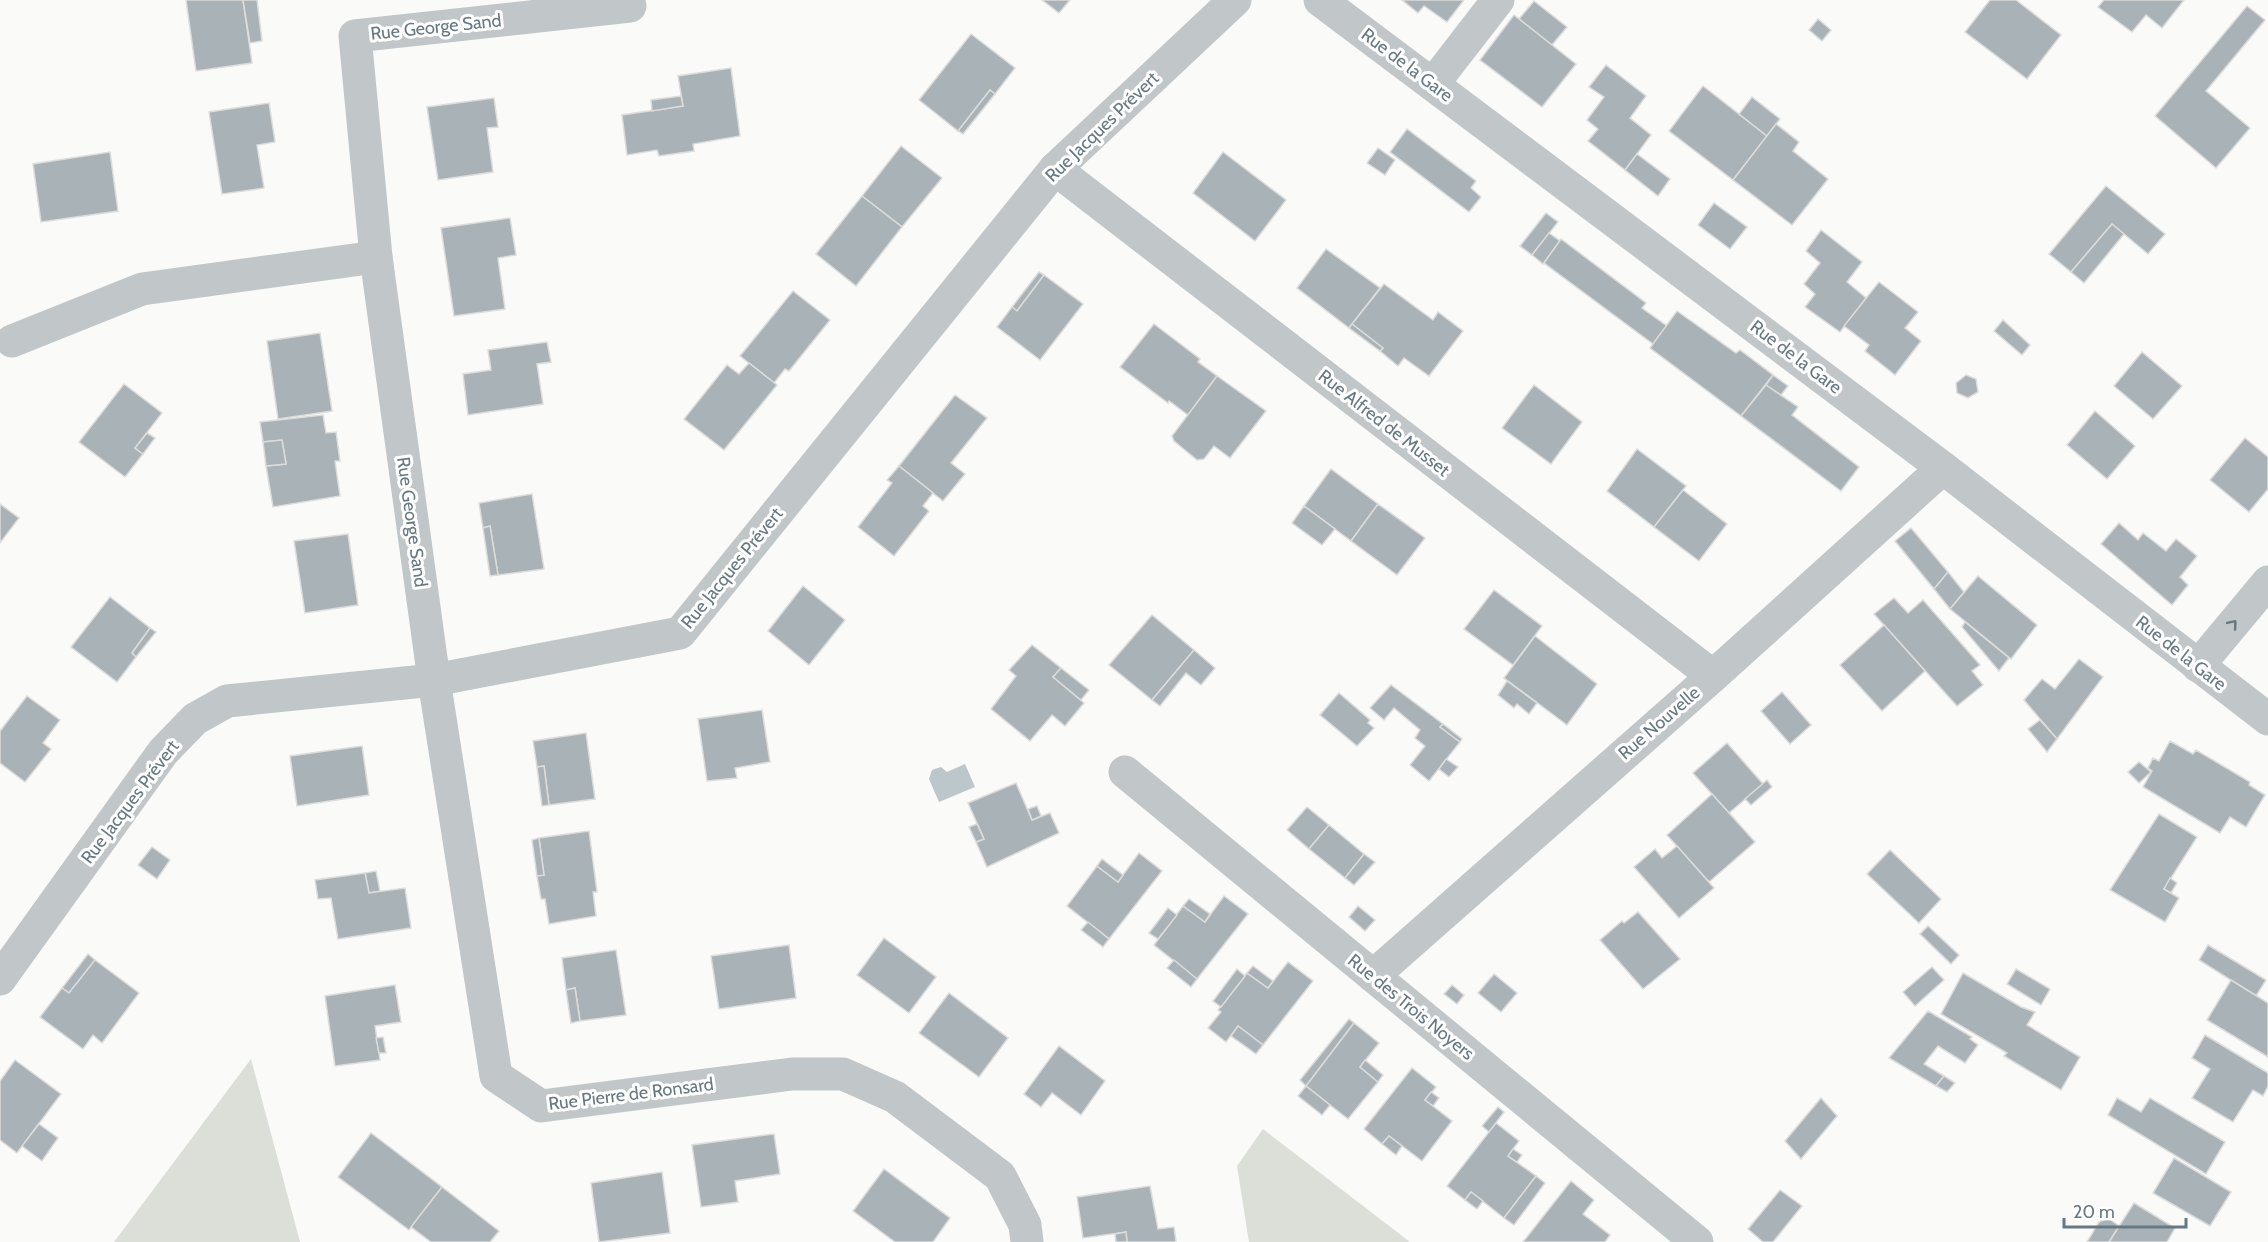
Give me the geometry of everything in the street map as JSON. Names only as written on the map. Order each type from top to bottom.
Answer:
[{"type":"street","name":"Rue Jacques Prévert","points":[[0,979],[164,752],[195,719],[227,701],[434,680],[680,633],[1055,169],[1235,0]]},
{"type":"street","name":"Rue de la Gare","points":[[1320,0],[1943,468],[2268,718]]},
{"type":"street","points":[[1433,84],[1498,0]]},
{"type":"street","name":"Rue George Sand","points":[[434,680],[376,257],[355,36],[630,6]]},
{"type":"street","name":"Rue Alfred de Musset","points":[[1055,169],[1713,676]]},
{"type":"street","points":[[12,341],[142,289],[376,257]]},
{"type":"street","name":"Rue Nouvelle","points":[[1373,976],[1713,676],[1943,468]]},
{"type":"street","points":[[2198,666],[2268,582]]},
{"type":"street","name":"Rue Pierre de Ronsard","points":[[434,680],[496,1076],[541,1107],[792,1074],[843,1074],[896,1097],[1000,1176],[1025,1225],[1027,1242]]},
{"type":"street","name":"Rue des Trois Noyers","points":[[1125,772],[1698,1242]]},
{"type":"shaded area","points":[[965,764],[975,787],[939,802],[929,779],[932,770],[941,767],[947,772]]},
{"type":"shaded area","points":[[251,1059],[300,1242],[114,1242]]},
{"type":"shaded area","points":[[1263,1129],[1410,1242],[1249,1242],[1237,1166]]},
{"type":"building","points":[[186,0],[243,0],[252,63],[196,71]]},
{"type":"building","points":[[243,0],[257,0],[262,41],[250,43]]},
{"type":"building","points":[[1042,0],[1070,0],[1059,13]]},
{"type":"building","points":[[1402,0],[1464,0],[1447,22],[1424,6],[1418,13]]},
{"type":"building","points":[[1990,0],[2016,0],[2061,35],[2027,79],[1965,32]]},
{"type":"building","points":[[2104,0],[2184,0],[2162,28],[2146,15],[2132,32],[2098,7]]},
{"type":"building","points":[[1534,1],[1567,27],[1552,45],[1519,19]]},
{"type":"building","points":[[2247,6],[2265,20],[2206,91],[2250,128],[2216,168],[2155,116]]},
{"type":"building","points":[[1514,15],[1576,64],[1542,107],[1480,60]]},
{"type":"building","points":[[1818,19],[1831,30],[1822,41],[1809,30]]},
{"type":"building","points":[[971,34],[1015,68],[995,94],[990,90],[958,131],[919,100]]},
{"type":"building","points":[[1606,65],[1646,96],[1630,118],[1651,135],[1625,170],[1588,141],[1598,129],[1587,120],[1604,97],[1589,87]]},
{"type":"building","points":[[731,68],[740,136],[693,144],[694,151],[659,156],[657,150],[627,155],[622,115],[683,106],[678,76]]},
{"type":"building","points":[[1703,86],[1767,136],[1733,180],[1669,131]]},
{"type":"building","points":[[990,90],[995,94],[963,134],[958,131]]},
{"type":"building","points":[[681,96],[683,106],[652,111],[651,100]]},
{"type":"building","points":[[1752,97],[1780,119],[1767,136],[1739,114]]},
{"type":"building","points":[[494,98],[498,127],[487,128],[493,172],[438,180],[427,107]]},
{"type":"building","points":[[269,103],[275,142],[257,145],[264,188],[222,194],[209,112]]},
{"type":"building","points":[[1776,124],[1799,142],[1793,151],[1828,179],[1792,225],[1733,180]]},
{"type":"building","points":[[1407,129],[1476,181],[1471,188],[1481,197],[1469,212],[1390,152]]},
{"type":"building","points":[[901,146],[942,178],[902,227],[862,196]]},
{"type":"building","points":[[1378,148],[1395,160],[1385,175],[1367,163]]},
{"type":"building","points":[[110,152],[118,211],[41,222],[33,164]]},
{"type":"building","points":[[1223,152],[1286,200],[1255,241],[1193,193]]},
{"type":"building","points":[[1637,154],[1670,179],[1658,196],[1625,170]]},
{"type":"building","points":[[2106,186],[2165,234],[2148,254],[2112,224],[2071,272],[2049,254]]},
{"type":"building","points":[[862,196],[902,227],[856,286],[816,254]]},
{"type":"building","points":[[1714,203],[1747,227],[1730,249],[1698,225]]},
{"type":"building","points":[[1546,213],[1558,222],[1532,255],[1520,246]]},
{"type":"building","points":[[510,218],[516,255],[498,258],[505,309],[454,316],[441,228]]},
{"type":"building","points":[[2112,224],[2124,234],[2084,283],[2071,272]]},
{"type":"building","points":[[1821,230],[1862,262],[1847,282],[1866,298],[1840,332],[1805,307],[1815,294],[1804,284],[1820,263],[1806,251]]},
{"type":"building","points":[[1549,233],[1560,241],[1543,264],[1532,255]]},
{"type":"building","points":[[1561,239],[1646,303],[1642,308],[1667,326],[1653,344],[1544,263]]},
{"type":"building","points":[[1326,249],[1380,288],[1349,328],[1297,288]]},
{"type":"building","points":[[1039,272],[1044,275],[1017,311],[1012,307]]},
{"type":"building","points":[[1044,275],[1083,304],[1040,360],[997,327],[1012,307],[1017,311]]},
{"type":"building","points":[[1879,282],[1918,312],[1905,328],[1921,341],[1895,375],[1865,351],[1869,345],[1844,326]]},
{"type":"building","points":[[1384,284],[1433,320],[1438,312],[1463,331],[1429,376],[1404,358],[1398,366],[1380,351],[1383,348],[1352,324]]},
{"type":"building","points":[[793,291],[830,320],[789,371],[785,369],[774,383],[740,356]]},
{"type":"building","points":[[1677,311],[1736,353],[1740,350],[1773,375],[1741,416],[1650,348]]},
{"type":"building","points":[[2003,320],[2030,345],[2022,355],[1994,331]]},
{"type":"building","points":[[1154,324],[1200,359],[1198,362],[1217,376],[1188,415],[1120,367]]},
{"type":"building","points":[[1352,324],[1383,348],[1380,351],[1349,328]]},
{"type":"building","points":[[320,333],[332,411],[278,419],[267,341]]},
{"type":"building","points":[[547,342],[551,362],[537,364],[543,404],[468,415],[463,374],[491,370],[488,350]]},
{"type":"building","points":[[2142,352],[2182,386],[2153,419],[2114,386]]},
{"type":"building","points":[[749,363],[777,385],[724,450],[684,419],[727,365],[739,374]]},
{"type":"building","points":[[1773,375],[1788,386],[1781,395],[1766,385]]},
{"type":"building","points":[[1966,375],[1976,379],[1978,392],[1968,398],[1957,393],[1956,383]]},
{"type":"building","points":[[1217,376],[1266,411],[1230,458],[1214,446],[1204,459],[1197,460],[1174,441],[1172,436]]},
{"type":"building","points":[[124,384],[162,413],[135,448],[143,454],[125,477],[79,442]]},
{"type":"building","points":[[1534,385],[1582,422],[1551,464],[1502,428]]},
{"type":"building","points":[[1766,385],[1798,407],[1792,415],[1859,467],[1841,491],[1741,416]]},
{"type":"building","points":[[955,395],[987,418],[951,463],[965,474],[943,501],[899,466]]},
{"type":"building","points":[[2095,411],[2135,446],[2107,479],[2067,445]]},
{"type":"building","points":[[323,415],[326,433],[336,432],[340,461],[335,461],[340,496],[273,507],[266,466],[286,464],[282,440],[263,442],[260,422]]},
{"type":"building","points":[[147,433],[155,438],[143,454],[135,448]]},
{"type":"building","points":[[2245,438],[2268,457],[2268,489],[2249,512],[2210,480]]},
{"type":"building","points":[[282,440],[286,464],[266,466],[263,442]]},
{"type":"building","points":[[1637,449],[1686,486],[1654,527],[1607,491]]},
{"type":"building","points":[[899,466],[933,493],[923,506],[929,511],[894,556],[858,527],[892,483],[887,480]]},
{"type":"building","points":[[1331,469],[1378,504],[1351,541],[1304,506]]},
{"type":"building","points":[[1683,490],[1727,524],[1699,561],[1654,527]]},
{"type":"building","points":[[532,494],[544,569],[498,575],[490,526],[483,528],[479,503]]},
{"type":"building","points":[[0,504],[19,518],[0,543]]},
{"type":"building","points":[[1378,504],[1425,538],[1397,575],[1351,541]]},
{"type":"building","points":[[1304,506],[1335,529],[1322,545],[1292,523]]},
{"type":"building","points":[[2119,523],[2138,540],[2143,533],[2166,551],[2176,539],[2197,556],[2180,577],[2188,585],[2172,605],[2101,544]]},
{"type":"building","points":[[490,526],[498,575],[490,576],[483,528]]},
{"type":"building","points":[[1911,528],[1948,572],[1934,589],[1895,541]]},
{"type":"building","points":[[348,534],[358,605],[305,613],[294,541]]},
{"type":"building","points":[[1948,572],[1964,592],[1950,609],[1934,589]]},
{"type":"building","points":[[1978,576],[2037,625],[2011,659],[1950,609]]},
{"type":"building","points":[[803,586],[845,620],[809,665],[768,631]]},
{"type":"building","points":[[1494,590],[1542,626],[1513,665],[1464,629]]},
{"type":"building","points":[[110,597],[150,628],[132,653],[136,657],[117,682],[71,647]]},
{"type":"building","points":[[1894,598],[1908,613],[1923,600],[1980,665],[1972,671],[1983,685],[1957,706],[1874,614]]},
{"type":"building","points":[[1152,615],[1194,650],[1152,700],[1109,665]]},
{"type":"building","points":[[1965,622],[2009,658],[1999,671],[1962,627]]},
{"type":"building","points":[[1884,625],[1925,671],[1882,711],[1840,665]]},
{"type":"building","points":[[150,628],[156,632],[136,657],[132,653]]},
{"type":"building","points":[[1535,636],[1597,684],[1567,725],[1504,678]]},
{"type":"building","points":[[1032,645],[1061,668],[1053,677],[1084,703],[1065,726],[1052,715],[1030,741],[991,709],[1016,676],[1009,670]]},
{"type":"building","points":[[1194,650],[1215,668],[1201,685],[1186,673],[1160,706],[1152,700]]},
{"type":"building","points":[[2079,659],[2103,677],[2057,739],[2024,700],[2042,679],[2055,689]]},
{"type":"building","points":[[1061,668],[1089,690],[1081,700],[1053,677]]},
{"type":"building","points":[[1507,681],[1537,703],[1529,714],[1517,704],[1514,708],[1498,695]]},
{"type":"building","points":[[1391,685],[1443,724],[1440,727],[1460,742],[1429,781],[1410,765],[1425,746],[1415,738],[1420,730],[1394,708],[1384,720],[1370,708]]},
{"type":"building","points":[[1782,692],[1811,725],[1790,744],[1761,711]]},
{"type":"building","points":[[1339,693],[1370,720],[1368,723],[1374,728],[1357,746],[1320,715]]},
{"type":"building","points":[[27,696],[60,720],[43,743],[51,749],[25,782],[0,763],[0,731]]},
{"type":"building","points":[[762,710],[770,762],[735,768],[737,778],[707,781],[698,719]]},
{"type":"building","points":[[2040,720],[2057,739],[2047,752],[2028,729]]},
{"type":"building","points":[[1443,724],[1462,739],[1460,742],[1440,727]]},
{"type":"building","points":[[586,733],[595,799],[549,805],[544,766],[537,767],[533,741]]},
{"type":"building","points":[[2170,741],[2193,754],[2196,750],[2250,782],[2249,785],[2265,795],[2246,827],[2230,817],[2220,833],[2143,787],[2152,771],[2148,768],[2153,758],[2159,761]]},
{"type":"building","points":[[1727,743],[1763,784],[1729,813],[1693,773]]},
{"type":"building","points":[[362,746],[369,795],[297,806],[290,756]]},
{"type":"building","points":[[1446,759],[1458,767],[1449,777],[1439,769]]},
{"type":"building","points":[[2139,762],[2151,772],[2139,783],[2128,772]]},
{"type":"building","points":[[544,766],[549,805],[542,806],[537,767]]},
{"type":"building","points":[[1767,780],[1772,787],[1751,805],[1745,799]]},
{"type":"building","points":[[1016,783],[1032,820],[1050,813],[1059,833],[987,867],[976,842],[984,839],[968,803]]},
{"type":"building","points":[[1712,794],[1755,842],[1709,882],[1667,835]]},
{"type":"building","points":[[1037,806],[1041,816],[1032,820],[1028,809]]},
{"type":"building","points":[[1307,807],[1329,825],[1309,849],[1287,830]]},
{"type":"building","points":[[2159,814],[2197,837],[2164,889],[2179,898],[2165,922],[2110,890]]},
{"type":"building","points":[[977,824],[984,839],[976,842],[969,827]]},
{"type":"building","points":[[1329,825],[1364,854],[1345,878],[1309,849]]},
{"type":"building","points":[[589,831],[597,892],[593,892],[596,916],[549,924],[545,899],[541,899],[537,876],[544,875],[539,838]]},
{"type":"building","points":[[539,838],[544,875],[537,876],[532,840]]},
{"type":"building","points":[[1677,846],[1714,888],[1679,918],[1634,867],[1655,849],[1662,858]]},
{"type":"building","points":[[152,847],[170,860],[157,879],[138,865]]},
{"type":"building","points":[[1890,850],[1941,899],[1919,923],[1867,874]]},
{"type":"building","points":[[1139,853],[1162,871],[1109,939],[1067,906],[1097,866],[1118,882]]},
{"type":"building","points":[[1364,854],[1375,862],[1354,885],[1345,878]]},
{"type":"building","points":[[1102,859],[1123,875],[1118,882],[1097,866]]},
{"type":"building","points":[[376,871],[380,891],[369,893],[365,873]]},
{"type":"building","points":[[365,873],[369,893],[405,888],[411,928],[338,939],[331,898],[318,899],[315,880]]},
{"type":"building","points":[[2170,878],[2177,883],[2171,893],[2164,889]]},
{"type":"building","points":[[1224,896],[1248,914],[1197,979],[1154,945],[1183,906],[1205,922]]},
{"type":"building","points":[[1189,899],[1210,914],[1205,922],[1183,906]]},
{"type":"building","points":[[1358,906],[1375,920],[1365,931],[1349,917]]},
{"type":"building","points":[[1168,908],[1177,915],[1158,939],[1149,933]]},
{"type":"building","points":[[1638,912],[1680,959],[1643,989],[1600,940],[1622,921],[1624,923]]},
{"type":"building","points":[[1088,922],[1109,939],[1103,947],[1081,930]]},
{"type":"building","points":[[1928,926],[1959,955],[1951,964],[1920,934]]},
{"type":"building","points":[[884,938],[936,977],[909,1013],[857,975]]},
{"type":"building","points":[[789,945],[796,998],[719,1009],[711,956]]},
{"type":"building","points":[[2208,945],[2266,980],[2256,996],[2199,960]]},
{"type":"building","points":[[616,950],[626,1015],[580,1021],[575,988],[566,990],[562,958]]},
{"type":"building","points":[[88,954],[95,960],[69,993],[62,988]]},
{"type":"building","points":[[95,960],[139,993],[102,1043],[93,1035],[83,1049],[40,1017],[62,988],[69,993]]},
{"type":"building","points":[[1174,960],[1197,979],[1191,987],[1167,968]]},
{"type":"building","points":[[1288,962],[1313,981],[1263,1045],[1238,1026],[1226,1042],[1208,1028],[1221,1012],[1218,1010],[1247,973],[1268,988]]},
{"type":"building","points":[[1253,966],[1273,981],[1268,988],[1247,973]]},
{"type":"building","points":[[1932,967],[1944,980],[1915,1006],[1903,992]]},
{"type":"building","points":[[1237,969],[1245,976],[1221,1007],[1213,1001]]},
{"type":"building","points":[[2016,969],[2050,989],[2041,1005],[2007,984]]},
{"type":"building","points":[[1963,973],[2021,1007],[2035,1012],[2027,1025],[2080,1057],[2061,1090],[2004,1056],[2007,1053],[1941,1014]]},
{"type":"building","points":[[1494,974],[1517,993],[1501,1012],[1478,993]]},
{"type":"building","points":[[2231,980],[2268,1003],[2268,1057],[2207,1020]]},
{"type":"building","points":[[395,985],[401,1022],[375,1026],[380,1060],[335,1066],[325,996]]},
{"type":"building","points":[[1452,985],[1464,995],[1457,1004],[1444,994]]},
{"type":"building","points":[[575,988],[580,1021],[571,1023],[566,990]]},
{"type":"building","points":[[949,993],[1008,1038],[979,1077],[919,1033]]},
{"type":"building","points":[[1928,1011],[1972,1037],[1970,1039],[1978,1045],[1965,1063],[1938,1046],[1924,1064],[1944,1076],[1936,1086],[1889,1058]]},
{"type":"building","points":[[1349,1019],[1354,1023],[1306,1086],[1300,1080]]},
{"type":"building","points":[[1354,1023],[1379,1043],[1360,1067],[1378,1082],[1348,1119],[1306,1086]]},
{"type":"building","points":[[1238,1026],[1263,1045],[1256,1054],[1231,1036]]},
{"type":"building","points":[[2205,1035],[2268,1073],[2268,1086],[2263,1096],[2253,1090],[2233,1122],[2192,1098],[2210,1069],[2192,1058]]},
{"type":"building","points":[[383,1037],[386,1053],[379,1053],[376,1038]]},
{"type":"building","points":[[1059,1046],[1105,1081],[1081,1115],[1052,1093],[1041,1107],[1024,1094]]},
{"type":"building","points":[[15,1060],[61,1094],[17,1153],[0,1140],[0,1081]]},
{"type":"building","points":[[1365,1060],[1383,1075],[1378,1082],[1360,1067]]},
{"type":"building","points":[[1412,1068],[1436,1087],[1425,1100],[1452,1121],[1422,1161],[1389,1136],[1382,1144],[1364,1129]]},
{"type":"building","points":[[1944,1076],[1955,1083],[1947,1092],[1936,1086]]},
{"type":"building","points":[[1306,1086],[1330,1105],[1322,1115],[1298,1096]]},
{"type":"building","points":[[1431,1092],[1439,1098],[1433,1106],[1425,1100]]},
{"type":"building","points":[[1821,1098],[1837,1116],[1801,1159],[1785,1141]]},
{"type":"building","points":[[2117,1098],[2141,1112],[2150,1098],[2225,1142],[2206,1174],[2108,1115]]},
{"type":"building","points":[[1498,1107],[1504,1112],[1489,1132],[1482,1126]]},
{"type":"building","points":[[1496,1123],[1519,1141],[1508,1156],[1536,1176],[1504,1218],[1471,1192],[1465,1200],[1447,1186]]},
{"type":"building","points":[[39,1124],[58,1138],[42,1161],[22,1146]]},
{"type":"building","points":[[371,1133],[442,1187],[409,1230],[338,1177]]},
{"type":"building","points":[[774,1134],[780,1174],[735,1181],[738,1202],[701,1207],[692,1145]]},
{"type":"building","points":[[1389,1136],[1402,1146],[1396,1155],[1382,1144]]},
{"type":"building","points":[[1513,1149],[1522,1155],[1517,1162],[1508,1156]]},
{"type":"building","points":[[2174,1158],[2231,1192],[2210,1226],[2153,1193]]},
{"type":"building","points":[[884,1169],[950,1218],[933,1242],[895,1242],[853,1211]]},
{"type":"building","points":[[662,1172],[670,1233],[599,1242],[591,1183]]},
{"type":"building","points":[[1536,1176],[1545,1183],[1514,1225],[1504,1218]]},
{"type":"building","points":[[1571,1181],[1594,1200],[1583,1214],[1610,1235],[1605,1242],[1523,1242]]},
{"type":"building","points":[[1150,1186],[1158,1229],[1174,1227],[1176,1242],[1127,1242],[1126,1232],[1083,1238],[1077,1197]]},
{"type":"building","points":[[442,1187],[499,1231],[490,1242],[431,1242],[411,1227]]},
{"type":"building","points":[[1780,1190],[1802,1206],[1773,1242],[1763,1242],[1748,1229]]},
{"type":"building","points":[[1471,1192],[1483,1201],[1477,1209],[1465,1200]]},
{"type":"building","points":[[2134,1203],[2175,1228],[2167,1242],[2109,1242]]},
{"type":"building","points":[[2108,1218],[2119,1226],[2109,1242],[2087,1242],[2099,1222]]},
{"type":"building","points":[[1126,1232],[1127,1242],[1116,1242],[1115,1234]]}]
